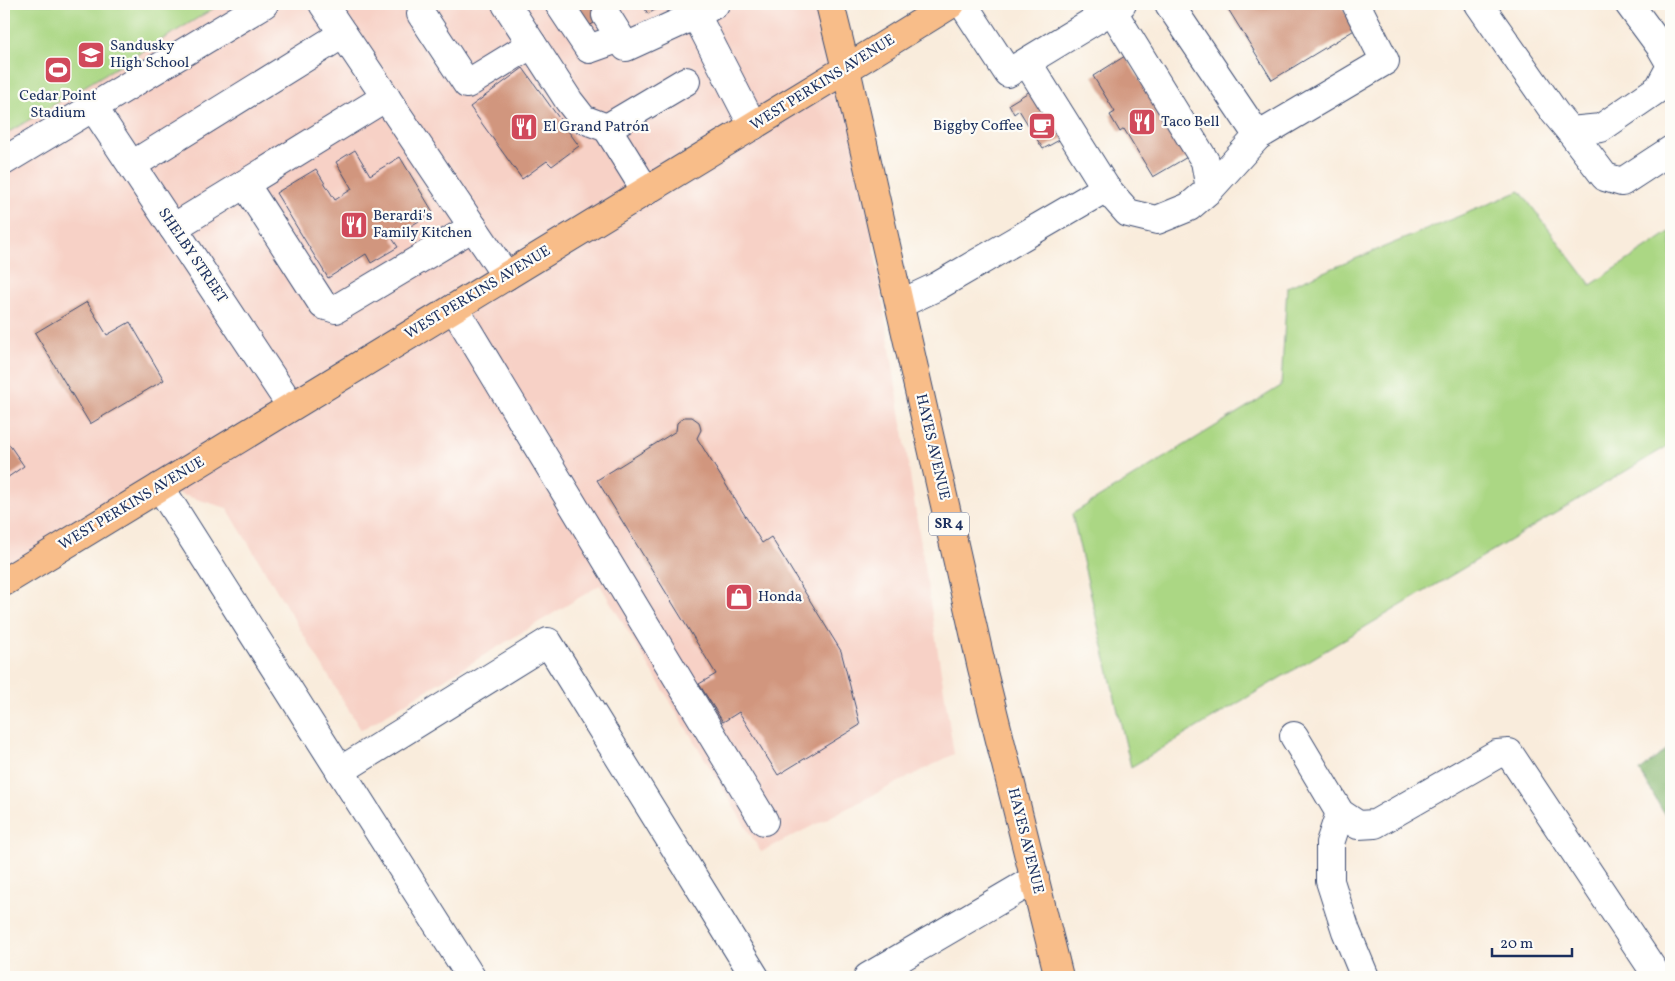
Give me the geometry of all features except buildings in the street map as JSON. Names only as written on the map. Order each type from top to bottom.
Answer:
[{"type":"main road","name":"HAYES AVENUE","points":[[830,4],[982,668],[1059,977]]},
{"type":"main road","name":"WEST PERKINS AVENUE","points":[[4,582],[951,4]]},
{"type":"street","points":[[4,161],[264,4]]},
{"type":"street","points":[[323,4],[506,276]]},
{"type":"street","points":[[506,4],[569,101],[583,119],[607,128],[646,191]]},
{"type":"street","points":[[559,4],[589,49],[620,38]]},
{"type":"street","points":[[963,4],[1008,73],[1117,7],[1205,161],[1210,189]]},
{"type":"street","points":[[1169,4],[1258,136]]},
{"type":"street","points":[[1027,62],[1106,188],[1128,214],[1157,220],[1189,207],[1210,189],[1258,136],[1385,61],[1356,4]]},
{"type":"street","points":[[1479,4],[1555,114],[1606,177],[1622,182],[1671,150]]},
{"type":"street","points":[[1570,131],[1600,128],[1659,88],[1671,66],[1660,46],[1629,4]]},
{"type":"street","points":[[606,15],[626,47],[705,9],[753,126]]},
{"type":"street","points":[[421,14],[467,84],[532,44]]},
{"type":"street","points":[[132,166],[343,34]]},
{"type":"street","points":[[607,128],[686,81]]},
{"type":"street","points":[[174,228],[386,97]]},
{"type":"street","name":"SHELBY STREET","points":[[93,107],[291,406]]},
{"type":"street","points":[[245,184],[323,305],[336,309],[473,227]]},
{"type":"street","points":[[900,304],[936,287],[1106,188]]},
{"type":"street","points":[[454,308],[764,822]]},
{"type":"street","points":[[160,488],[471,977]]},
{"type":"street","points":[[340,771],[548,642],[755,977]]},
{"type":"street","points":[[1294,736],[1340,813],[1358,825],[1375,824],[1497,754],[1509,753],[1658,977]]},
{"type":"street","points":[[1340,813],[1330,843],[1330,880],[1346,931],[1365,977]]},
{"type":"street","points":[[868,977],[1035,879]]},
{"type":"shaded area","points":[[4,4],[830,4],[846,69],[954,754],[761,852],[600,585],[361,730],[227,508],[159,488],[4,582]]},
{"type":"green space","name":"Cedar Point Stadium","points":[[4,4],[221,4],[4,135]]},
{"type":"green space","points":[[1520,191],[1591,285],[1671,231],[1671,444],[1131,767],[1072,514],[1281,386],[1287,287]]},
{"type":"green space","points":[[1671,746],[1671,826],[1640,771]]},
{"type":"place","name":"Sandusky High School","points":[[91,55]]},
{"type":"place","name":"Cedar Point Stadium","points":[[58,70]]},
{"type":"place","name":"Taco Bell","points":[[1142,122]]},
{"type":"place","name":"Biggby Coffee","points":[[1042,126]]},
{"type":"place","name":"El Grand Patrón","points":[[524,127]]},
{"type":"place","name":"Berardi's Family Kitchen","points":[[354,225]]},
{"type":"place","name":"Honda","points":[[739,597]]}]
